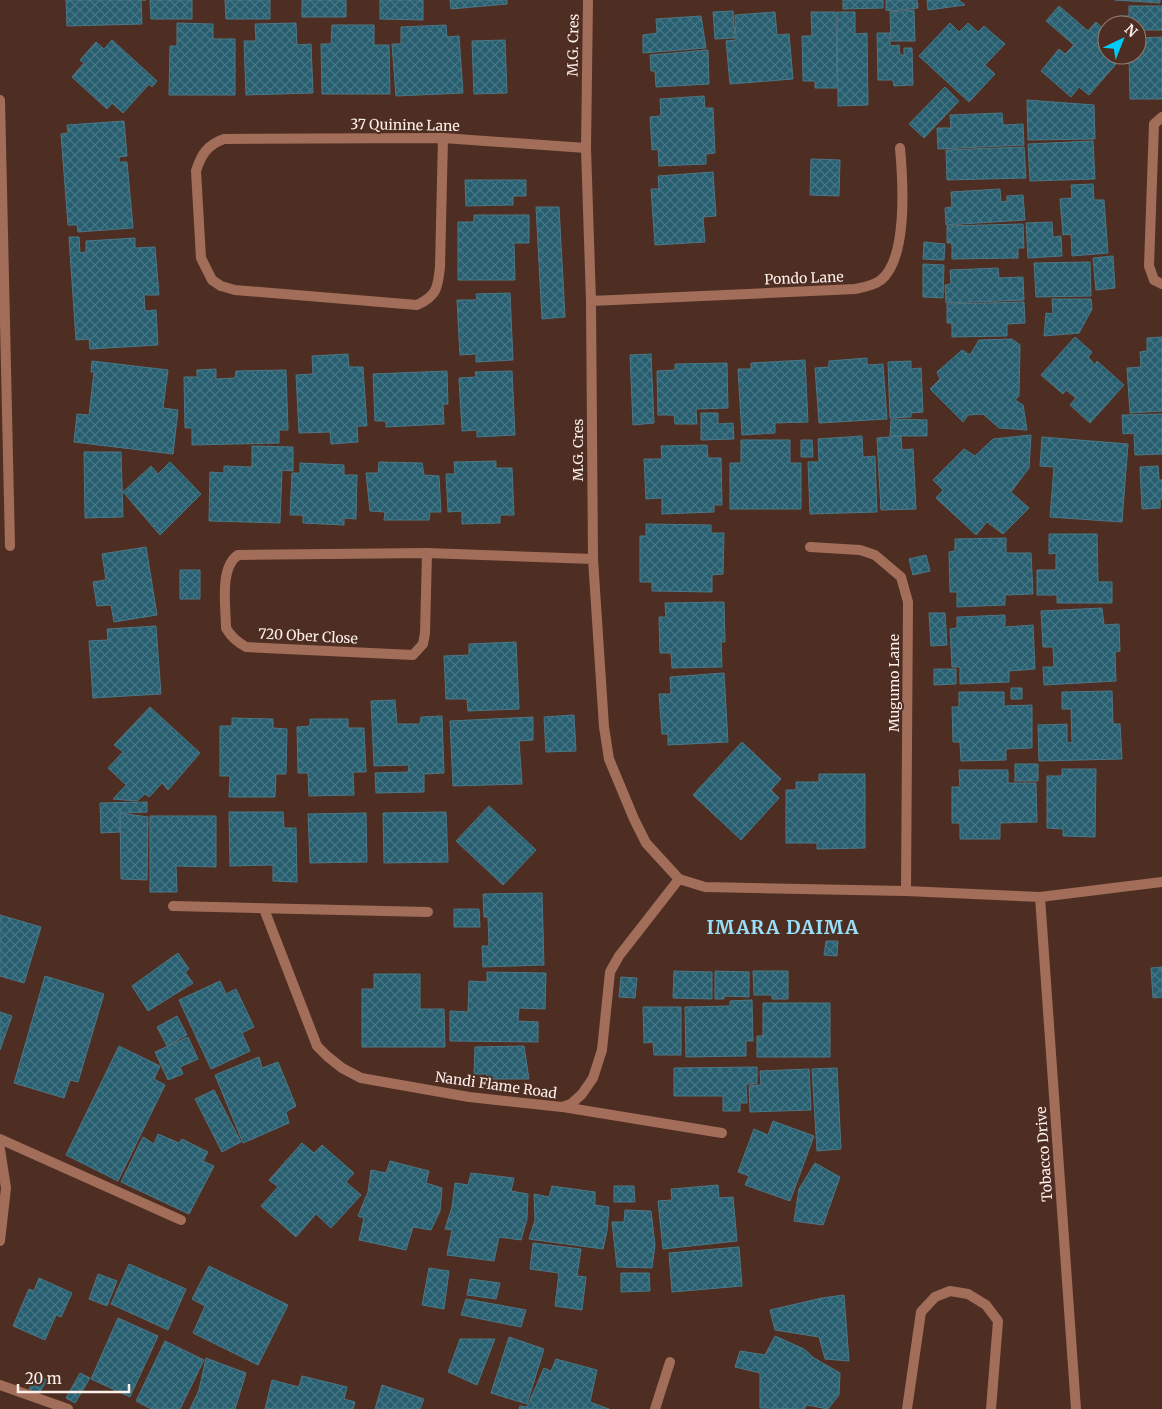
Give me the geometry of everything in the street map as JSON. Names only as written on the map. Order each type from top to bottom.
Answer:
[{"type":"street","name":"M.G. Cres","points":[[588,0],[586,148],[591,300],[593,559],[604,727],[609,760],[646,843],[679,879]]},
{"type":"street","points":[[0,100],[10,546]]},
{"type":"street","points":[[1162,117],[1154,124],[1150,266],[1154,280],[1162,284]]},
{"type":"street","name":"37 Quinine Lane","points":[[443,138],[438,283],[433,295],[427,300],[417,305],[235,290],[221,286],[212,280],[201,258],[196,171],[206,149],[224,138],[443,138],[586,148]]},
{"type":"street","name":"Pondo Lane","points":[[591,300],[855,289],[870,286],[882,280],[892,263],[901,236],[900,148]]},
{"type":"street","name":"Mugumo Lane","points":[[810,547],[860,550],[875,555],[889,565],[901,578],[906,594],[908,612],[906,891]]},
{"type":"street","points":[[427,553],[593,559]]},
{"type":"street","name":"720 Ober Close","points":[[427,553],[425,632],[423,644],[413,655],[246,646],[237,642],[226,628],[226,572],[233,559],[238,555],[427,553]]},
{"type":"street","points":[[679,879],[705,887],[906,891],[1040,897],[1162,882]]},
{"type":"street","name":"Nandi Flame Road","points":[[264,909],[317,1046],[342,1068],[361,1078],[469,1097],[562,1107],[571,1104],[582,1094],[593,1078],[602,1050],[610,972],[619,956],[679,879]]},
{"type":"street","name":"Tobacco Drive","points":[[1040,897],[1076,1409]]},
{"type":"street","points":[[173,906],[428,912]]},
{"type":"street","points":[[562,1107],[722,1133]]},
{"type":"street","points":[[0,1139],[181,1220]]},
{"type":"street","points":[[0,1150],[6,1188],[0,1241]]},
{"type":"street","points":[[907,1409],[921,1312],[935,1297],[950,1291],[968,1294],[986,1304],[998,1321],[990,1409]]},
{"type":"street","points":[[656,1409],[670,1362]]},
{"type":"street","points":[[0,1385],[68,1409]]},
{"type":"building","points":[[66,0],[141,0],[142,24],[67,26]]},
{"type":"building","points":[[150,0],[192,0],[192,19],[151,19]]},
{"type":"building","points":[[225,0],[270,0],[270,19],[226,19]]},
{"type":"building","points":[[302,0],[346,0],[346,17],[302,17]]},
{"type":"building","points":[[380,0],[423,0],[423,20],[380,19]]},
{"type":"building","points":[[450,0],[507,0],[507,4],[451,9]]},
{"type":"building","points":[[843,0],[883,0],[883,8],[843,9]]},
{"type":"building","points":[[886,0],[917,0],[918,8],[886,10]]},
{"type":"building","points":[[927,0],[959,0],[965,5],[928,10]]},
{"type":"building","points":[[1115,0],[1160,0],[1160,3]]},
{"type":"building","points":[[1059,6],[1088,31],[1097,23],[1097,65],[1115,65],[1089,95],[1079,87],[1071,97],[1041,71],[1059,49],[1065,54],[1074,45],[1046,21]]},
{"type":"building","points":[[1129,6],[1162,6],[1162,30],[1147,30],[1147,15],[1129,15]]},
{"type":"building","points":[[914,10],[915,41],[891,41],[890,12]]},
{"type":"building","points":[[733,11],[735,38],[715,39],[713,12]]},
{"type":"building","points":[[775,12],[777,35],[789,34],[793,79],[730,84],[726,41],[736,40],[735,15]]},
{"type":"building","points":[[811,12],[836,12],[837,88],[815,88],[815,81],[803,81],[802,36],[812,36]]},
{"type":"building","points":[[837,12],[855,12],[855,34],[867,33],[868,105],[838,106]]},
{"type":"building","points":[[701,16],[706,48],[643,53],[643,35],[657,33],[656,19]]},
{"type":"building","points":[[177,23],[213,24],[213,39],[235,39],[235,95],[169,95],[170,46],[177,46]]},
{"type":"building","points":[[296,23],[297,45],[311,44],[313,93],[246,95],[244,41],[256,41],[255,24]]},
{"type":"building","points":[[950,23],[959,32],[968,23],[978,32],[984,26],[1005,44],[985,65],[995,74],[969,102],[919,56]]},
{"type":"building","points":[[332,25],[374,25],[374,45],[389,45],[390,94],[322,94],[321,44],[331,44]]},
{"type":"building","points":[[446,25],[447,37],[459,36],[463,93],[396,96],[392,44],[401,44],[401,27]]},
{"type":"building","points":[[877,33],[890,33],[890,46],[899,45],[900,55],[904,55],[904,48],[912,48],[913,85],[894,86],[893,80],[878,80]]},
{"type":"building","points":[[1162,37],[1162,99],[1130,99],[1129,65],[1147,65],[1147,38]]},
{"type":"building","points":[[112,40],[157,81],[152,87],[149,84],[123,113],[112,103],[107,109],[72,77],[84,63],[80,60],[96,42],[104,49]]},
{"type":"building","points":[[505,40],[507,93],[474,94],[472,41]]},
{"type":"building","points":[[708,50],[709,84],[656,87],[655,71],[651,71],[650,55]]},
{"type":"building","points":[[945,87],[959,101],[924,138],[909,124]]},
{"type":"building","points":[[704,96],[705,108],[713,108],[715,153],[706,154],[706,164],[659,166],[658,149],[652,150],[650,117],[661,116],[660,99]]},
{"type":"building","points":[[1027,100],[1094,105],[1095,139],[1028,140]]},
{"type":"building","points":[[1002,113],[1003,125],[1023,124],[1024,145],[938,149],[937,128],[951,128],[950,115]]},
{"type":"building","points":[[124,121],[127,156],[119,157],[119,162],[127,162],[133,228],[78,232],[77,225],[68,225],[61,134],[68,133],[67,125]]},
{"type":"building","points":[[1093,141],[1095,179],[1030,181],[1028,144]]},
{"type":"building","points":[[1024,147],[1026,178],[947,180],[946,150]]},
{"type":"building","points":[[811,159],[840,160],[839,196],[810,195]]},
{"type":"building","points":[[713,172],[716,216],[703,217],[705,242],[655,245],[651,189],[659,189],[658,176]]},
{"type":"building","points":[[465,180],[526,180],[526,196],[513,196],[513,205],[466,206]]},
{"type":"building","points":[[1093,184],[1094,200],[1104,200],[1108,253],[1072,256],[1071,234],[1063,235],[1060,199],[1072,198],[1071,185]]},
{"type":"building","points":[[1000,189],[1001,202],[1007,201],[1007,196],[1023,195],[1025,220],[946,225],[945,208],[952,207],[951,192]]},
{"type":"building","points":[[536,207],[559,207],[565,317],[542,319]]},
{"type":"building","points":[[474,215],[529,215],[529,243],[514,243],[515,280],[458,280],[458,222],[474,222]]},
{"type":"building","points":[[1052,222],[1053,237],[1061,236],[1062,256],[1028,258],[1026,223]]},
{"type":"building","points":[[1023,224],[1024,248],[1018,248],[1018,258],[952,259],[952,243],[947,243],[947,226]]},
{"type":"building","points":[[69,237],[79,237],[80,253],[86,252],[86,241],[135,238],[135,248],[155,247],[159,295],[144,295],[145,311],[156,310],[158,345],[90,349],[89,339],[76,340]]},
{"type":"building","points":[[924,242],[945,244],[944,260],[923,259]]},
{"type":"building","points":[[1113,256],[1115,288],[1096,290],[1093,258]]},
{"type":"building","points":[[1090,262],[1091,296],[1036,297],[1034,263]]},
{"type":"building","points":[[923,264],[944,265],[943,298],[923,297]]},
{"type":"building","points":[[998,268],[999,278],[1023,277],[1024,300],[946,303],[945,285],[951,284],[950,270]]},
{"type":"building","points":[[510,293],[513,360],[476,362],[476,354],[460,355],[457,300],[477,300],[476,294]]},
{"type":"building","points":[[1052,299],[1091,299],[1092,309],[1079,333],[1044,336],[1046,313],[1053,314]]},
{"type":"building","points":[[1024,302],[1025,323],[1007,324],[1007,336],[952,337],[952,323],[947,323],[947,304]]},
{"type":"building","points":[[1075,337],[1092,352],[1088,357],[1095,365],[1097,361],[1124,385],[1090,423],[1070,405],[1076,398],[1066,390],[1063,394],[1041,375]]},
{"type":"building","points":[[1162,337],[1162,411],[1130,413],[1127,368],[1141,367],[1140,352],[1147,351],[1147,338]]},
{"type":"building","points":[[1012,339],[1020,345],[1019,396],[1015,400],[1023,405],[1027,430],[999,428],[983,414],[968,415],[963,422],[930,389],[940,379],[937,372],[962,350],[970,355],[979,340]]},
{"type":"building","points":[[348,354],[349,367],[363,367],[367,426],[357,426],[358,442],[331,444],[330,432],[299,433],[296,375],[313,374],[312,356]]},
{"type":"building","points":[[651,354],[654,423],[633,425],[630,355]]},
{"type":"building","points":[[867,358],[867,365],[883,364],[887,419],[819,423],[815,368],[829,367],[829,361]]},
{"type":"building","points":[[805,360],[808,422],[775,423],[775,433],[742,435],[738,369],[751,369],[751,363]]},
{"type":"building","points":[[92,361],[168,370],[163,408],[178,410],[173,454],[74,442],[77,414],[89,415],[94,372],[91,372]]},
{"type":"building","points":[[911,361],[911,369],[921,368],[923,412],[911,413],[911,417],[890,418],[888,362]]},
{"type":"building","points":[[727,363],[728,408],[696,409],[697,424],[675,424],[674,415],[658,415],[657,371],[675,370],[675,364]]},
{"type":"building","points":[[216,369],[216,379],[235,378],[236,371],[286,370],[288,430],[279,430],[279,443],[192,445],[192,428],[185,428],[184,377],[197,377],[197,370]]},
{"type":"building","points":[[447,371],[448,404],[443,404],[444,424],[386,427],[386,421],[375,421],[373,374]]},
{"type":"building","points":[[512,371],[515,435],[477,437],[477,430],[462,431],[459,378],[476,377],[475,372]]},
{"type":"building","points":[[701,413],[718,413],[718,424],[733,423],[734,439],[701,440]]},
{"type":"building","points":[[1162,414],[1162,454],[1135,455],[1134,433],[1123,434],[1122,415]]},
{"type":"building","points":[[891,419],[927,420],[927,436],[890,436]]},
{"type":"building","points":[[1031,435],[1029,468],[1011,492],[1029,508],[1003,534],[987,522],[976,535],[936,498],[943,490],[933,480],[964,449],[975,456],[993,439]]},
{"type":"building","points":[[862,436],[863,457],[875,456],[877,512],[810,514],[808,462],[819,462],[818,439]]},
{"type":"building","points":[[901,436],[902,450],[913,449],[916,509],[881,510],[877,438]]},
{"type":"building","points":[[1042,437],[1128,444],[1122,522],[1050,517],[1054,467],[1040,466]]},
{"type":"building","points":[[741,440],[790,440],[790,463],[801,463],[801,509],[730,509],[730,463],[741,463]]},
{"type":"building","points":[[801,440],[812,440],[813,457],[801,457]]},
{"type":"building","points":[[707,445],[708,458],[721,458],[722,505],[714,505],[714,512],[662,514],[662,498],[646,499],[644,459],[662,459],[661,446]]},
{"type":"building","points":[[252,446],[293,447],[293,471],[282,470],[280,523],[209,521],[210,472],[224,473],[224,466],[252,467]]},
{"type":"building","points":[[84,452],[121,452],[123,517],[85,518]]},
{"type":"building","points":[[496,461],[496,468],[512,468],[514,515],[500,515],[500,523],[462,524],[462,511],[448,512],[446,474],[455,474],[454,462]]},
{"type":"building","points":[[170,462],[201,494],[160,535],[123,492],[151,466],[158,474]]},
{"type":"building","points":[[379,462],[422,463],[424,475],[439,476],[441,512],[430,512],[429,520],[384,520],[385,512],[370,511],[366,473],[378,473]]},
{"type":"building","points":[[300,463],[344,465],[344,475],[357,475],[356,519],[344,518],[344,525],[303,523],[303,515],[290,515],[292,473],[300,473]]},
{"type":"building","points":[[1158,466],[1159,480],[1162,480],[1160,508],[1142,509],[1140,467]]},
{"type":"building","points":[[646,524],[711,525],[711,533],[724,533],[723,574],[712,575],[712,592],[652,591],[652,582],[640,582],[640,536],[646,536]]},
{"type":"building","points":[[1049,534],[1097,534],[1098,582],[1112,582],[1112,603],[1057,603],[1057,595],[1037,595],[1037,570],[1056,570],[1056,553],[1049,554]]},
{"type":"building","points":[[1006,538],[1006,553],[1031,553],[1033,594],[1005,595],[1005,605],[957,607],[957,592],[950,592],[949,552],[955,551],[955,539]]},
{"type":"building","points":[[146,547],[157,615],[114,622],[111,605],[97,606],[93,582],[106,580],[102,554]]},
{"type":"building","points":[[926,555],[930,571],[913,575],[909,559]]},
{"type":"building","points":[[180,570],[200,570],[200,599],[180,599]]},
{"type":"building","points":[[724,602],[725,642],[721,642],[722,667],[672,668],[671,653],[660,653],[659,617],[666,617],[665,603]]},
{"type":"building","points":[[1102,608],[1104,625],[1119,624],[1120,651],[1115,652],[1116,681],[1044,685],[1043,667],[1054,667],[1053,647],[1043,647],[1041,611]]},
{"type":"building","points":[[929,613],[945,613],[947,645],[931,646]]},
{"type":"building","points":[[1005,615],[1005,627],[1033,625],[1035,669],[1009,671],[1009,682],[960,684],[960,667],[952,667],[950,629],[957,628],[957,617]]},
{"type":"building","points":[[156,626],[161,694],[93,698],[89,641],[108,640],[107,629]]},
{"type":"building","points":[[516,642],[519,709],[468,711],[467,699],[446,699],[444,656],[469,655],[469,644]]},
{"type":"building","points":[[934,669],[956,669],[956,684],[934,685]]},
{"type":"building","points":[[724,673],[728,742],[668,745],[668,734],[662,734],[659,694],[671,694],[670,677]]},
{"type":"building","points":[[1011,688],[1022,688],[1022,699],[1011,699]]},
{"type":"building","points":[[1112,691],[1113,724],[1120,724],[1122,759],[1039,761],[1038,725],[1067,724],[1067,742],[1072,743],[1071,709],[1062,709],[1062,692]]},
{"type":"building","points":[[959,692],[1004,692],[1004,706],[1032,705],[1032,748],[1006,749],[1006,760],[961,761],[960,742],[953,742],[952,707],[959,707]]},
{"type":"building","points":[[395,700],[397,724],[420,724],[421,717],[442,716],[444,773],[424,774],[424,792],[376,793],[375,773],[408,772],[409,765],[374,766],[371,701]]},
{"type":"building","points":[[150,707],[200,753],[168,790],[162,783],[149,797],[145,794],[137,801],[113,799],[126,785],[108,768],[123,752],[114,745]]},
{"type":"building","points":[[574,715],[576,751],[546,752],[544,717]]},
{"type":"building","points":[[533,717],[533,740],[519,741],[522,784],[453,786],[450,721]]},
{"type":"building","points":[[232,718],[273,719],[273,728],[287,729],[286,774],[276,774],[275,797],[229,797],[230,776],[220,776],[220,726],[232,726]]},
{"type":"building","points":[[310,719],[348,719],[348,728],[364,728],[366,772],[353,772],[354,795],[309,796],[308,773],[298,773],[297,727],[310,726]]},
{"type":"building","points":[[742,742],[781,779],[771,790],[779,798],[741,840],[693,795]]},
{"type":"building","points":[[1015,764],[1038,764],[1038,781],[1015,781]]},
{"type":"building","points":[[1062,769],[1096,769],[1095,837],[1063,836],[1063,829],[1047,828],[1047,776],[1062,776]]},
{"type":"building","points":[[959,770],[1008,770],[1008,783],[1036,783],[1037,822],[1000,823],[1000,839],[960,839],[960,823],[952,823],[952,787],[960,787]]},
{"type":"building","points":[[819,774],[865,774],[865,848],[817,849],[817,843],[786,843],[786,790],[796,790],[796,782],[819,782]]},
{"type":"building","points":[[147,802],[147,812],[120,813],[120,832],[101,833],[100,803]]},
{"type":"building","points":[[489,806],[536,850],[503,885],[456,841]]},
{"type":"building","points":[[229,812],[283,812],[284,828],[296,828],[297,882],[273,881],[273,865],[230,866]]},
{"type":"building","points":[[446,812],[448,862],[384,863],[383,813]]},
{"type":"building","points":[[120,813],[148,817],[147,880],[121,879]]},
{"type":"building","points":[[366,813],[367,862],[310,863],[308,814]]},
{"type":"building","points":[[150,816],[216,816],[216,867],[176,866],[177,892],[150,892]]},
{"type":"building","points":[[542,893],[544,965],[483,967],[482,946],[489,946],[488,917],[484,917],[483,894]]},
{"type":"building","points":[[454,909],[479,909],[480,927],[454,927]]},
{"type":"building","points":[[0,915],[41,927],[24,983],[0,976]]},
{"type":"building","points":[[826,941],[838,941],[837,956],[824,955]]},
{"type":"building","points":[[178,953],[189,969],[185,972],[193,983],[148,1011],[132,986]]},
{"type":"building","points":[[1162,967],[1162,997],[1153,998],[1151,968]]},
{"type":"building","points":[[674,971],[712,972],[712,999],[673,998]]},
{"type":"building","points":[[715,971],[749,972],[749,997],[724,996],[724,999],[715,999]]},
{"type":"building","points":[[753,971],[788,971],[788,999],[772,999],[772,995],[754,995]]},
{"type":"building","points":[[487,972],[546,973],[545,1009],[519,1008],[518,1021],[538,1022],[538,1042],[450,1041],[450,1011],[468,1012],[469,981],[487,982]]},
{"type":"building","points":[[374,974],[420,974],[420,1009],[444,1009],[445,1047],[362,1047],[362,989],[374,989]]},
{"type":"building","points":[[45,976],[104,994],[78,1082],[70,1080],[64,1098],[14,1083]]},
{"type":"building","points":[[621,977],[637,978],[635,998],[619,997]]},
{"type":"building","points":[[220,981],[226,994],[236,989],[254,1027],[242,1033],[250,1051],[211,1069],[179,1000]]},
{"type":"building","points":[[752,1000],[753,1041],[746,1041],[746,1056],[686,1057],[685,1007],[730,1006],[730,1001]]},
{"type":"building","points":[[763,1003],[830,1003],[830,1057],[757,1057],[757,1036],[763,1036]]},
{"type":"building","points":[[643,1007],[681,1007],[681,1055],[654,1055],[653,1042],[644,1043]]},
{"type":"building","points":[[0,1012],[12,1016],[0,1050]]},
{"type":"building","points":[[177,1016],[187,1035],[167,1046],[157,1027]]},
{"type":"building","points":[[188,1037],[198,1059],[180,1067],[183,1074],[168,1080],[155,1052]]},
{"type":"building","points":[[119,1046],[160,1066],[154,1079],[165,1085],[118,1181],[66,1155]]},
{"type":"building","points":[[524,1046],[529,1079],[488,1079],[486,1074],[474,1074],[475,1047]]},
{"type":"building","points":[[259,1057],[262,1068],[278,1062],[296,1106],[286,1112],[289,1123],[243,1143],[215,1075]]},
{"type":"building","points":[[757,1067],[757,1084],[746,1084],[747,1103],[740,1103],[740,1111],[723,1111],[723,1096],[674,1096],[674,1068]]},
{"type":"building","points":[[837,1068],[841,1149],[817,1151],[812,1069]]},
{"type":"building","points":[[809,1069],[811,1110],[750,1112],[749,1086],[761,1085],[760,1071]]},
{"type":"building","points":[[214,1090],[241,1142],[222,1152],[195,1099]]},
{"type":"building","points":[[773,1121],[814,1136],[790,1201],[745,1185],[749,1176],[738,1172],[754,1129],[768,1135]]},
{"type":"building","points":[[158,1134],[179,1143],[182,1139],[208,1152],[203,1161],[214,1166],[189,1214],[121,1182],[143,1137],[154,1144]]},
{"type":"building","points":[[302,1143],[314,1153],[322,1145],[354,1173],[346,1182],[361,1195],[331,1228],[316,1214],[296,1237],[261,1206],[278,1187],[269,1180]]},
{"type":"building","points":[[390,1161],[429,1171],[426,1183],[442,1188],[440,1211],[431,1230],[413,1227],[406,1250],[359,1240],[364,1218],[358,1216],[368,1192],[371,1170],[386,1173]]},
{"type":"building","points":[[815,1163],[840,1177],[823,1225],[794,1221],[799,1189]]},
{"type":"building","points":[[471,1173],[514,1178],[511,1191],[528,1194],[527,1219],[521,1240],[499,1237],[494,1261],[447,1255],[452,1230],[445,1229],[452,1207],[455,1183],[468,1185]]},
{"type":"building","points":[[718,1185],[719,1198],[733,1197],[737,1241],[663,1249],[658,1201],[672,1200],[671,1189]]},
{"type":"building","points":[[552,1186],[595,1192],[595,1205],[609,1207],[603,1249],[529,1239],[535,1220],[534,1194],[549,1197]]},
{"type":"building","points":[[614,1186],[634,1186],[635,1202],[614,1202]]},
{"type":"building","points":[[625,1210],[651,1211],[655,1245],[652,1268],[617,1267],[612,1222],[624,1222]]},
{"type":"building","points":[[533,1243],[581,1249],[577,1276],[586,1277],[582,1310],[555,1306],[559,1273],[530,1269]]},
{"type":"building","points":[[739,1247],[742,1286],[672,1292],[669,1253]]},
{"type":"building","points":[[129,1264],[186,1289],[168,1330],[111,1304]]},
{"type":"building","points":[[209,1266],[288,1305],[258,1365],[193,1333],[205,1306],[192,1299]]},
{"type":"building","points":[[429,1268],[449,1271],[444,1309],[422,1305]]},
{"type":"building","points":[[621,1273],[649,1273],[650,1291],[621,1292]]},
{"type":"building","points":[[98,1274],[117,1281],[107,1306],[89,1299]]},
{"type":"building","points":[[39,1278],[72,1293],[61,1317],[56,1315],[45,1340],[13,1326],[29,1289],[34,1291]]},
{"type":"building","points":[[470,1279],[500,1283],[496,1299],[467,1295]]},
{"type":"building","points":[[844,1295],[849,1361],[825,1359],[819,1337],[775,1330],[770,1310]]},
{"type":"building","points":[[466,1299],[526,1310],[521,1327],[461,1315]]},
{"type":"building","points":[[118,1318],[158,1336],[130,1397],[91,1379]]},
{"type":"building","points":[[775,1336],[804,1349],[814,1358],[840,1373],[839,1395],[828,1409],[807,1405],[804,1409],[760,1408],[760,1373],[735,1367],[740,1351],[765,1355]]},
{"type":"building","points":[[509,1337],[544,1349],[527,1404],[491,1393]]},
{"type":"building","points":[[460,1339],[495,1339],[477,1385],[448,1372]]},
{"type":"building","points":[[165,1341],[204,1360],[180,1409],[151,1409],[136,1401]]},
{"type":"building","points":[[206,1358],[246,1373],[235,1409],[190,1409],[199,1390]]},
{"type":"building","points":[[556,1359],[597,1370],[590,1402],[609,1409],[519,1409],[520,1406],[527,1407],[544,1368],[551,1371]]},
{"type":"building","points":[[80,1373],[90,1378],[75,1403],[66,1398]]},
{"type":"building","points":[[38,1375],[47,1380],[38,1395],[29,1389]]},
{"type":"building","points":[[302,1376],[347,1387],[344,1399],[355,1402],[353,1409],[265,1409],[272,1380],[299,1387]]},
{"type":"building","points":[[382,1385],[424,1399],[420,1409],[375,1409]]},
{"type":"district","name":"IMARA DAIMA","points":[[783,927]]}]
